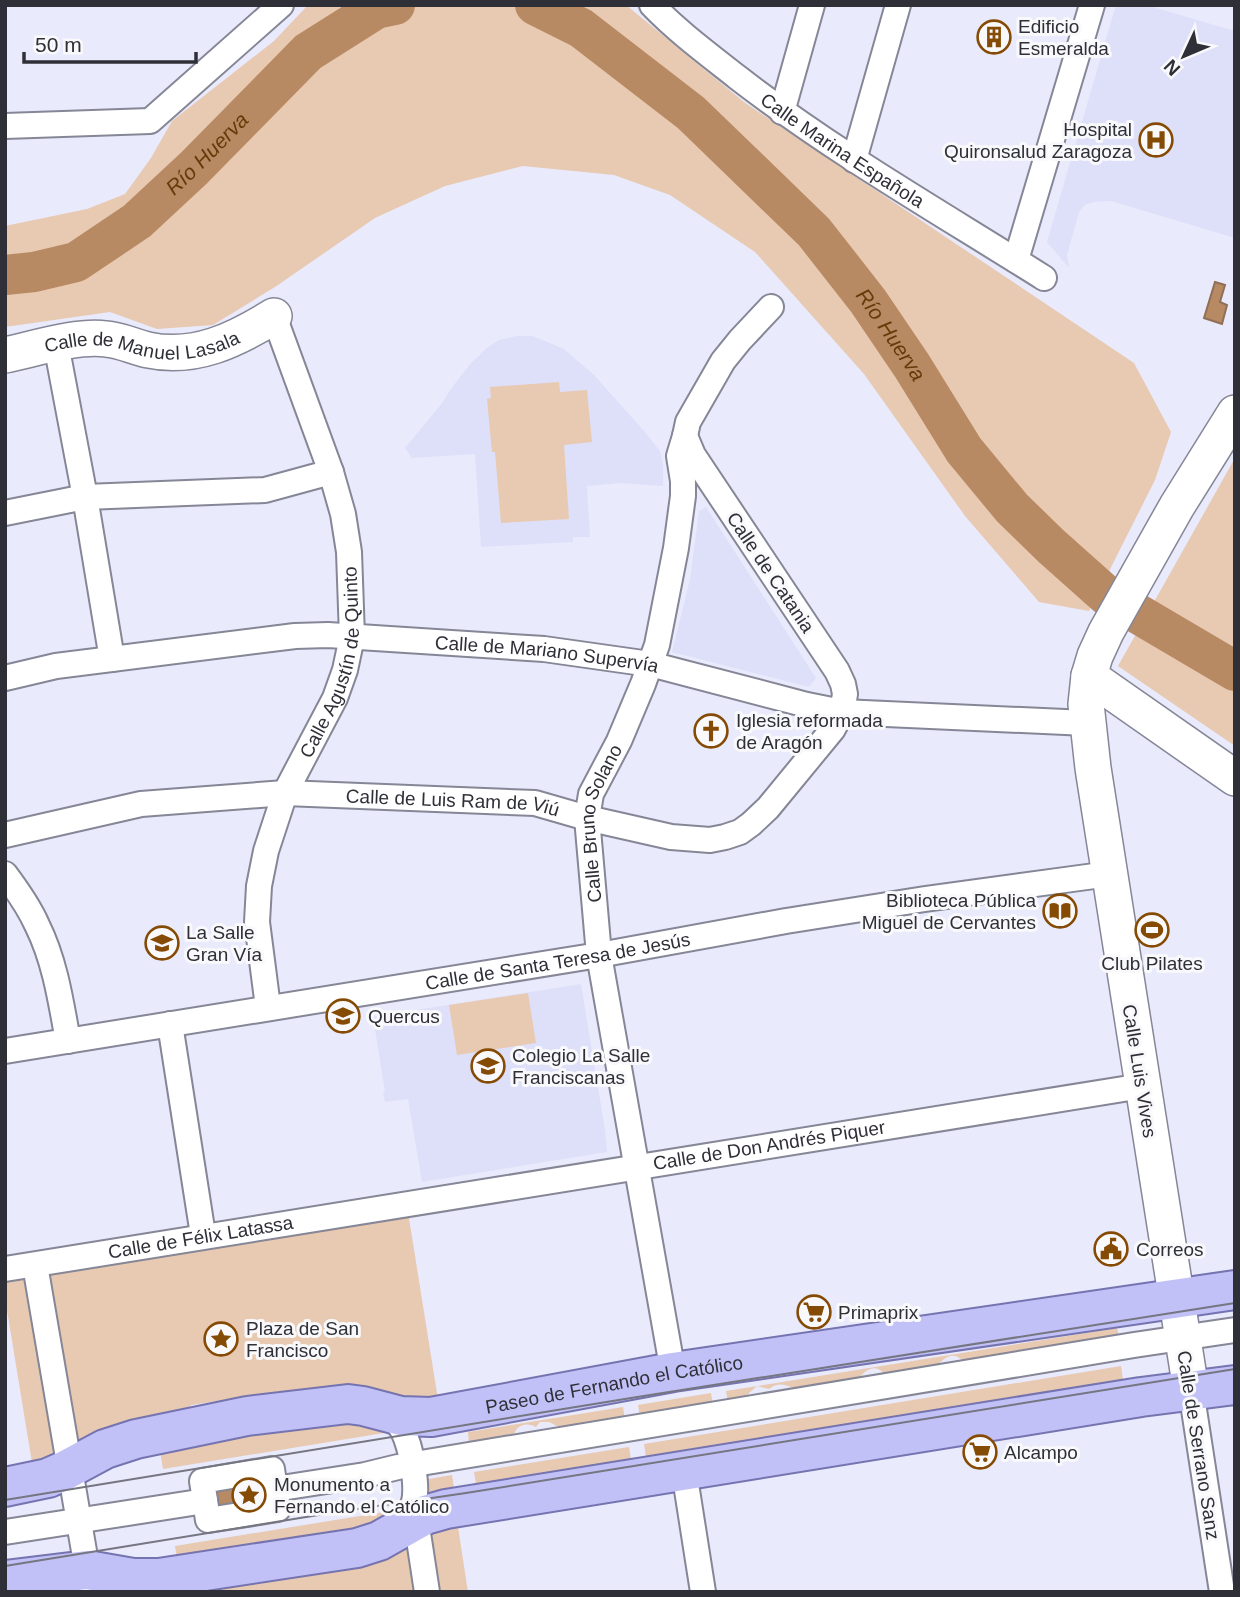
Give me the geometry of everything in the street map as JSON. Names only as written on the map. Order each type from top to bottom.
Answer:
[{"type":"main road","name":"Calle de Manuel Lasala","points":[[5,355],[91,339],[106,339],[147,350],[182,353],[220,345],[274,316]]},
{"type":"main road","name":"Calle Luis Vives","points":[[1176,1299],[1086,704],[1088,676],[1106,632],[1233,408]]},
{"type":"main road","points":[[1088,676],[1235,778]]},
{"type":"main road","name":"Paseo de Fernando el Católico","points":[[5,1487],[48,1478],[119,1443],[247,1416],[348,1404],[389,1414],[431,1417],[673,1372],[1235,1290]]},
{"type":"main road","name":"Calle de Serrano Sanz","points":[[1176,1299],[1191,1390]]},
{"type":"main road","points":[[5,1580],[159,1578],[357,1548],[379,1541],[405,1526],[446,1509],[1235,1385]]},
{"type":"street","points":[[5,125],[150,121],[281,5]]},
{"type":"street","name":"Calle Marina Española","points":[[652,5],[696,45],[782,112],[1044,278]]},
{"type":"street","points":[[782,112],[812,5]]},
{"type":"street","points":[[854,160],[898,5]]},
{"type":"street","points":[[1016,260],[1092,5]]},
{"type":"street","name":"Calle Bruno Solano","points":[[673,1372],[598,955],[587,818],[591,794],[619,741],[657,645],[676,548],[683,496],[679,456],[688,422],[717,370],[771,307]]},
{"type":"street","name":"Calle Agustín de Quinto","points":[[268,1007],[257,937],[258,904],[266,851],[285,793],[335,698],[345,670],[352,637],[347,539],[343,514],[331,472],[274,316]]},
{"type":"street","points":[[56,344],[113,659]]},
{"type":"street","name":"Calle de Catania","points":[[685,436],[693,455],[836,671],[845,694],[842,712]]},
{"type":"street","points":[[5,513],[85,498],[265,490],[331,472]]},
{"type":"street","name":"Calle de Mariano Supervía","points":[[5,678],[56,666],[295,636],[352,637],[544,649],[650,664],[842,712],[1087,723]]},
{"type":"street","name":"Calle de Luis Ram de Viú","points":[[5,835],[141,804],[285,793],[535,803],[671,837],[710,840],[740,832],[768,808],[827,737],[842,712]]},
{"type":"street","points":[[5,874],[21,897],[48,949],[68,1041]]},
{"type":"street","name":"Calle de Santa Teresa de Jesús","points":[[5,1051],[598,955],[786,921],[1110,874]]},
{"type":"street","points":[[170,1024],[203,1235]]},
{"type":"street","name":"Calle de Don Andrés Piquer","points":[[396,1204],[1142,1086]]},
{"type":"street","name":"Calle de Félix Latassa","points":[[5,1269],[396,1204]]},
{"type":"street","points":[[35,1265],[71,1468],[67,1522],[89,1581]]},
{"type":"street","points":[[275,1489],[365,1475],[419,1463],[1235,1330]]},
{"type":"street","name":"Calle de Serrano Sanz","points":[[1191,1390],[1222,1592]]},
{"type":"street","points":[[389,1414],[403,1429],[412,1465],[415,1492],[405,1526],[428,1592]]},
{"type":"street","points":[[272,1469],[275,1489],[278,1509],[208,1520],[202,1481],[272,1469]]},
{"type":"street","points":[[684,1471],[703,1592]]},
{"type":"street","points":[[5,1532],[205,1501]]},
{"type":"shaded area","points":[[308,5],[626,5],[744,102],[1134,363],[1171,432],[1155,480],[1089,611],[1039,602],[965,516],[864,374],[755,252],[670,195],[614,175],[523,166],[445,186],[375,218],[275,287],[213,325],[157,329],[110,312],[5,327],[5,226],[87,209],[125,194],[151,158],[172,121],[274,41]]},
{"type":"shaded area","name":"Hospital Quironsalud Zaragoza","points":[[1116,5],[1146,5],[1235,31],[1235,238],[1111,201],[1094,202],[1085,205],[1079,212],[1067,255],[1069,268],[1047,242]]},
{"type":"shaded area","points":[[1215,282],[1225,285],[1220,302],[1227,305],[1222,324],[1204,318]]},
{"type":"shaded area","points":[[533,336],[564,349],[594,375],[660,451],[663,486],[622,483],[587,486],[590,537],[573,537],[573,542],[481,547],[475,454],[412,458],[405,448],[471,363],[499,340]]},
{"type":"shaded area","points":[[559,382],[560,392],[587,390],[592,442],[564,445],[569,519],[501,523],[487,399],[491,398],[490,387]]},
{"type":"shaded area","points":[[1235,458],[1235,746],[1118,666]]},
{"type":"shaded area","points":[[706,507],[816,678],[809,687],[672,652],[690,579],[699,511]]},
{"type":"shaded area","name":"Colegio La Salle Franciscanas","points":[[581,984],[607,1152],[422,1182],[408,1099],[385,1102],[373,1017],[412,1013],[422,1009]]},
{"type":"shaded area","points":[[528,993],[536,1043],[457,1055],[449,1005]]},
{"type":"shaded area","name":"Plaza de San Francisco","points":[[408,1212],[440,1412],[282,1391],[191,1405],[173,1427],[34,1475],[5,1298],[5,1277]]},
{"type":"shaded area","points":[[1117,1328],[1120,1341],[963,1361],[951,1356],[933,1371],[885,1374],[874,1368],[867,1370],[858,1380],[797,1390],[783,1385],[769,1389],[757,1386]]},
{"type":"shaded area","points":[[1121,1366],[1123,1380],[646,1457],[644,1444]]},
{"type":"shaded area","points":[[757,1386],[746,1400],[728,1403],[726,1391]]},
{"type":"shaded area","points":[[711,1393],[713,1406],[640,1417],[638,1405]]},
{"type":"shaded area","points":[[623,1407],[625,1420],[565,1430],[549,1422],[540,1422],[536,1427],[528,1424],[521,1426],[513,1438],[469,1445],[468,1432]]},
{"type":"shaded area","points":[[329,1423],[357,1423],[390,1432],[163,1469],[160,1451]]},
{"type":"shaded area","points":[[629,1447],[631,1459],[476,1484],[474,1472]]},
{"type":"shaded area","points":[[452,1475],[454,1488],[425,1493],[423,1480]]},
{"type":"shaded area","points":[[237,1482],[242,1509],[214,1514],[210,1486]]},
{"type":"shaded area","points":[[403,1509],[380,1525],[178,1564],[175,1546]]},
{"type":"shaded area","points":[[456,1514],[468,1592],[204,1592],[356,1565]]},
{"type":"waterway","name":"Río Huerva","points":[[5,275],[34,272],[76,262],[137,221],[194,168],[308,52],[376,9],[395,5]]},
{"type":"waterway","name":"Río Huerva","points":[[535,5],[581,28],[691,113],[814,232],[868,301],[964,450],[1012,508],[1051,546],[1106,595],[1235,671]]},
{"type":"tram line","points":[[5,1500],[1235,1303]]},
{"type":"tram line","points":[[5,1566],[1235,1369]]},
{"type":"place","name":"Edificio Esmeralda","points":[[994,37]]},
{"type":"place","name":"Hospital Quironsalud Zaragoza","points":[[1156,140]]},
{"type":"place","name":"Iglesia reformada de Aragón","points":[[711,731]]},
{"type":"place","name":"Biblioteca Pública Miguel de Cervantes","points":[[1060,911]]},
{"type":"place","name":"Club Pilates","points":[[1152,930]]},
{"type":"place","name":"La Salle Gran Vía","points":[[162,943]]},
{"type":"place","name":"Quercus","points":[[343,1016]]},
{"type":"place","name":"Colegio La Salle Franciscanas","points":[[488,1066]]},
{"type":"place","name":"Correos","points":[[1111,1249]]},
{"type":"place","name":"Primaprix","points":[[814,1312]]},
{"type":"place","name":"Plaza de San Francisco","points":[[221,1339]]},
{"type":"place","name":"Alcampo","points":[[980,1452]]},
{"type":"place","name":"Monumento a Fernando el Católico","points":[[249,1495]]}]
